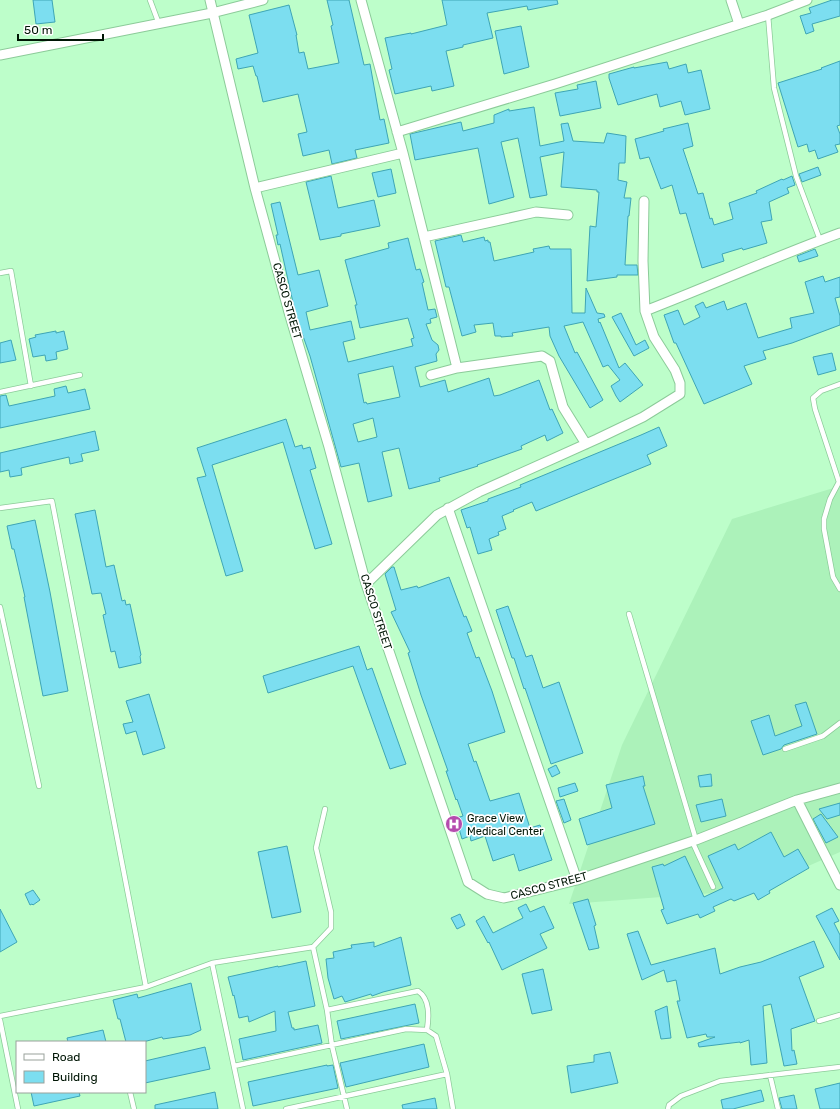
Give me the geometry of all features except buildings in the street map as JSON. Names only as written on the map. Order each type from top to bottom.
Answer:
[{"type":"street","name":"CASCO STREET","points":[[210,0],[256,188],[290,316],[329,447],[366,584],[468,882],[487,894],[504,898],[577,880],[694,840],[797,800],[840,788]]},
{"type":"street","points":[[0,55],[212,13],[263,0]]},
{"type":"street","points":[[361,0],[403,153],[457,368]]},
{"type":"street","points":[[731,0],[740,24]]},
{"type":"street","points":[[397,132],[555,84],[768,15],[807,0]]},
{"type":"street","points":[[256,188],[403,153]]},
{"type":"street","points":[[366,584],[437,514],[479,492],[643,417],[680,394],[680,383],[675,370],[654,337],[645,311],[643,261],[644,201]]},
{"type":"street","points":[[424,237],[536,212],[568,215]]},
{"type":"street","points":[[645,311],[840,233]]},
{"type":"street","points":[[431,375],[457,368],[542,356],[550,361],[563,408],[586,444]]},
{"type":"street","points":[[448,508],[577,880]]},
{"type":"street","points":[[797,800],[840,885]]},
{"type":"lane","points":[[150,0],[159,24]]},
{"type":"lane","points":[[768,15],[774,88],[796,176],[820,240]]},
{"type":"lane","points":[[0,274],[11,271],[31,386]]},
{"type":"lane","points":[[0,392],[80,375]]},
{"type":"lane","points":[[840,384],[820,391],[813,398],[839,481],[830,498],[824,519],[824,529],[833,577],[840,589]]},
{"type":"lane","points":[[0,508],[52,501],[146,987]]},
{"type":"lane","points":[[0,607],[39,786]]},
{"type":"lane","points":[[629,614],[694,840],[714,887]]},
{"type":"lane","points":[[785,749],[823,736],[840,723]]},
{"type":"lane","points":[[0,1016],[146,987],[212,963],[313,947],[331,928],[331,912],[316,848],[325,809]]},
{"type":"lane","points":[[313,947],[327,1010],[332,1046],[347,1109]]},
{"type":"lane","points":[[212,963],[243,1109]]},
{"type":"lane","points":[[327,1010],[418,991],[423,994],[426,1000],[429,1016],[427,1030]]},
{"type":"lane","points":[[819,1021],[840,1016]]},
{"type":"lane","points":[[0,1020],[18,1109]]},
{"type":"lane","points":[[234,1066],[406,1029],[427,1030],[436,1036],[447,1074],[453,1109]]},
{"type":"lane","points":[[668,1109],[669,1105],[681,1096],[720,1081],[840,1067]]},
{"type":"lane","points":[[286,1109],[447,1074]]},
{"type":"lane","points":[[770,1075],[778,1109]]},
{"type":"lane","points":[[130,1093],[134,1109]]},
{"type":"shaded area","points":[[840,486],[840,852],[754,890],[569,904],[622,745],[732,519]]},
{"type":"place","name":"Grace View Medical Center","points":[[454,824]]}]
